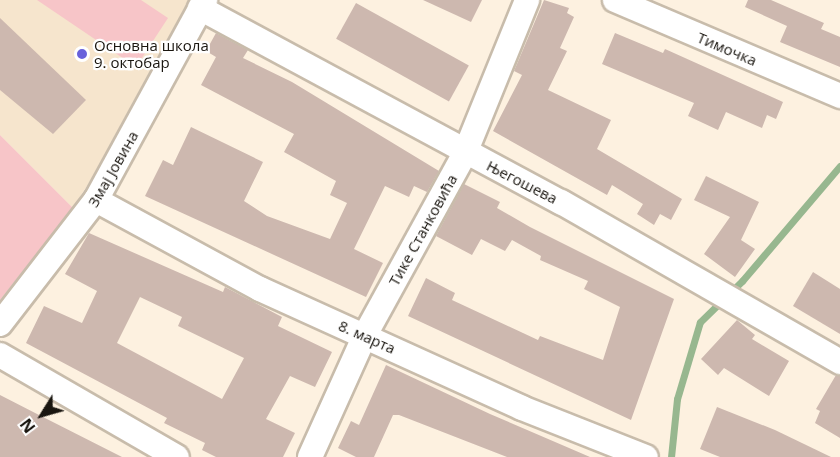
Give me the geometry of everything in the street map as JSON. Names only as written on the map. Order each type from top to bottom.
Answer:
[{"type":"street","name":"Тике Станковића","points":[[310,457],[365,335],[465,153],[527,0]]},
{"type":"street","name":"Тимочка","points":[[615,0],[840,96]]},
{"type":"street","name":"Његошева","points":[[202,4],[465,153],[561,202],[840,362]]},
{"type":"street","name":"Змај Јовина","points":[[0,324],[96,200],[202,4]]},
{"type":"street","name":"8. марта","points":[[96,200],[260,289],[522,408],[646,457]]},
{"type":"street","points":[[0,355],[177,457]]},
{"type":"shaded area","name":"Основна школа 9. октобар","points":[[0,0],[192,0],[136,108],[73,208],[0,135]]},
{"type":"shaded area","points":[[37,0],[141,0],[168,18],[136,67]]},
{"type":"shaded area","points":[[0,135],[73,208],[0,300]]},
{"type":"building","points":[[423,0],[482,0],[471,22]]},
{"type":"building","points":[[544,0],[569,8],[567,13],[574,17],[560,48],[567,51],[548,90],[611,120],[597,149],[682,199],[671,220],[660,214],[654,225],[637,214],[643,204],[612,185],[607,195],[493,131],[522,75],[514,71]]},
{"type":"building","points":[[748,0],[771,0],[824,23],[821,29],[840,37],[840,67],[780,42],[787,26],[745,7]]},
{"type":"building","points":[[356,3],[469,66],[449,101],[336,39]]},
{"type":"building","points":[[0,18],[86,100],[53,134],[0,90]]},
{"type":"building","points":[[216,33],[248,50],[243,58],[292,82],[439,171],[427,192],[414,186],[409,197],[385,186],[354,249],[383,263],[366,297],[145,196],[163,160],[173,165],[191,127],[263,162],[244,201],[267,216],[330,239],[347,203],[330,195],[336,181],[284,152],[294,134],[201,85],[216,57],[206,51]]},
{"type":"building","points":[[615,33],[663,53],[665,49],[783,102],[776,119],[767,115],[762,128],[726,112],[718,130],[688,116],[694,103],[602,64]]},
{"type":"building","points":[[706,176],[759,202],[741,240],[755,249],[735,277],[704,254],[730,217],[694,200]]},
{"type":"building","points":[[464,184],[500,202],[497,208],[530,227],[674,299],[631,420],[408,316],[426,278],[455,293],[452,300],[538,340],[540,336],[603,360],[620,307],[584,289],[588,281],[540,260],[541,256],[512,240],[505,251],[481,239],[472,255],[436,236]]},
{"type":"building","points":[[89,233],[223,292],[225,287],[282,317],[278,326],[332,352],[315,387],[290,376],[266,419],[295,433],[283,457],[216,457],[202,450],[205,443],[164,423],[167,418],[26,343],[44,306],[82,323],[97,291],[65,274]],"holes":[[[140,297],[182,317],[178,326],[244,358],[222,399],[117,343]]]},
{"type":"building","points":[[813,272],[840,289],[840,334],[793,306]]},
{"type":"building","points":[[737,320],[755,335],[752,339],[789,361],[769,396],[724,368],[718,375],[701,359]]},
{"type":"building","points":[[386,365],[490,414],[590,457],[507,457],[399,415],[393,415],[374,457],[356,457],[338,448],[351,421],[359,425]]},
{"type":"building","points":[[836,375],[840,376],[840,438],[815,423],[820,411],[816,409]]},
{"type":"building","points":[[0,395],[41,416],[122,457],[0,457]]},
{"type":"building","points":[[717,407],[775,430],[831,457],[720,457],[700,449]]},
{"type":"waterway","points":[[671,457],[677,399],[700,322],[742,281],[840,166]]},
{"type":"place","name":"Основна школа 9. октобар","points":[[82,54]]}]
